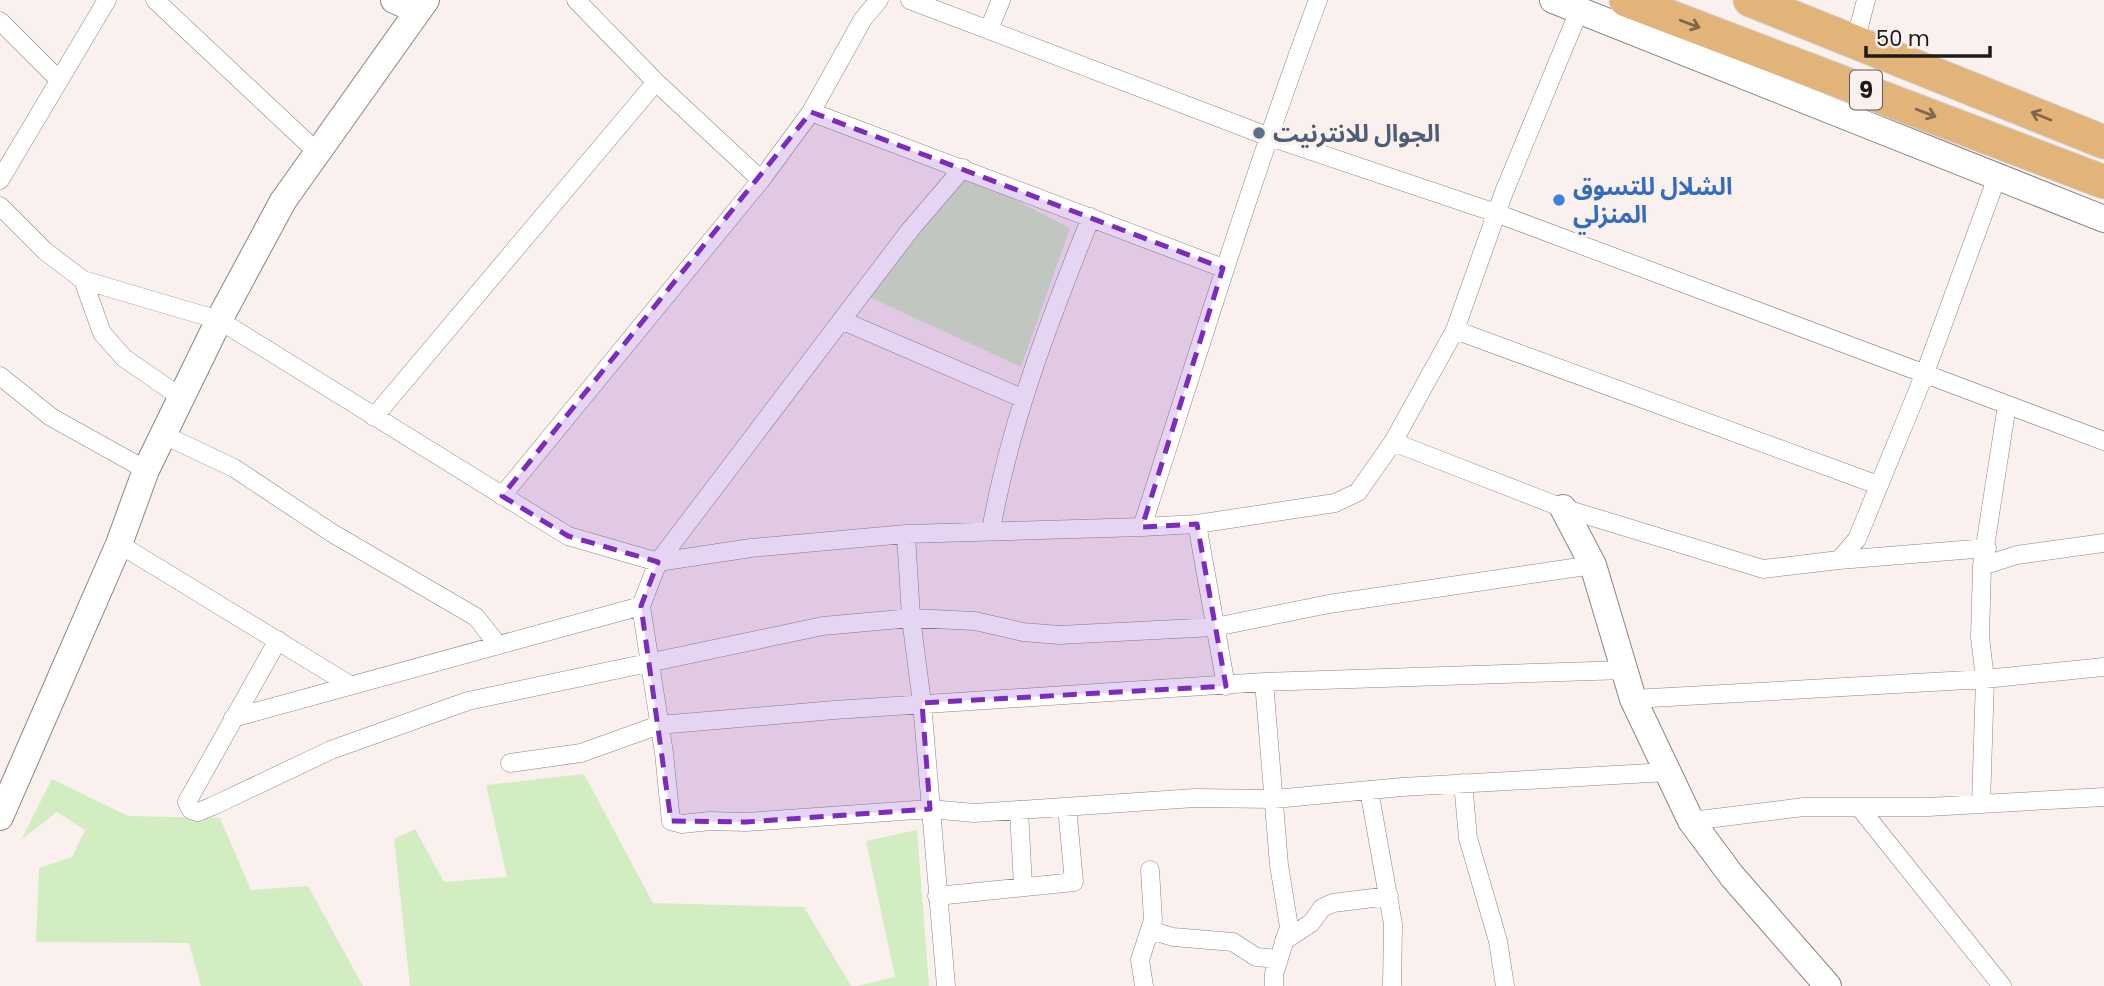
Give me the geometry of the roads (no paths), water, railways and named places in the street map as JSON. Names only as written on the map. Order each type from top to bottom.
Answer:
[{"type":"highway","name":"9","points":[[1626,0],[2104,183]]},
{"type":"highway","name":"9","points":[[1750,0],[2104,142]]},
{"type":"highway","points":[[1814,70],[1826,67],[1846,39]]},
{"type":"highway","points":[[1885,98],[1883,75],[1889,66],[1899,60]]},
{"type":"main road","points":[[1553,0],[2104,219]]},
{"type":"main road","points":[[0,817],[119,544],[146,470],[219,320],[283,201],[412,3]]},
{"type":"main road","points":[[1563,508],[1593,565],[1633,699],[1691,821],[1732,876],[1828,986]]},
{"type":"street","points":[[0,180],[107,0]]},
{"type":"street","points":[[155,0],[317,152]]},
{"type":"street","points":[[576,0],[656,82],[761,180]]},
{"type":"street","points":[[502,496],[761,180],[811,112],[863,19],[879,0]]},
{"type":"street","points":[[909,0],[1267,136],[1496,213],[2104,441]]},
{"type":"street","points":[[989,29],[1001,0]]},
{"type":"street","points":[[1142,527],[1267,136],[1318,0]]},
{"type":"street","points":[[1846,39],[1866,0]]},
{"type":"street","points":[[0,206],[45,251],[83,280],[219,320],[568,536],[658,562],[751,548],[906,534],[1197,524],[1335,503],[1358,492],[1393,442],[1455,330],[1496,213],[1579,11]]},
{"type":"street","points":[[0,21],[59,80]]},
{"type":"street","points":[[374,417],[656,82]]},
{"type":"street","points":[[811,112],[1223,268]]},
{"type":"street","points":[[963,168],[909,230],[658,562],[640,606],[671,821],[682,824],[710,821],[746,822],[930,809],[974,813],[1195,798],[1274,799],[1463,783],[1668,772]]},
{"type":"street","points":[[1839,560],[1857,539],[1925,373],[1997,177]]},
{"type":"street","points":[[991,530],[1002,468],[1024,399],[1056,303],[1091,218]]},
{"type":"street","points":[[83,280],[102,333],[124,358],[182,398]]},
{"type":"street","points":[[841,320],[1024,399]]},
{"type":"street","points":[[1455,330],[1878,485]]},
{"type":"street","points":[[0,376],[51,417],[146,470]]},
{"type":"street","points":[[1981,804],[1985,679],[1980,637],[1982,566],[1987,548],[2007,405]]},
{"type":"street","points":[[164,435],[234,468],[332,533],[476,617],[498,645]]},
{"type":"street","points":[[1393,442],[1563,508],[1763,569],[1987,548]]},
{"type":"street","points":[[1197,524],[1226,687]]},
{"type":"street","points":[[906,534],[911,618],[922,703],[946,986]]},
{"type":"street","points":[[1982,566],[2017,555],[2104,543]]},
{"type":"street","points":[[119,544],[350,685]]},
{"type":"street","points":[[278,640],[187,802],[191,810],[198,812],[213,806],[331,750],[468,701],[823,626],[911,618],[975,621],[1023,632],[1059,635],[1215,627],[1329,604],[1593,565]]},
{"type":"street","points":[[233,718],[640,606]]},
{"type":"street","points":[[1633,699],[1985,679],[2104,667]]},
{"type":"street","points":[[510,763],[581,753],[659,726],[922,703],[1226,687],[1264,682],[1625,670]]},
{"type":"street","points":[[1264,682],[1289,927],[1274,986]]},
{"type":"street","points":[[1463,783],[1468,838],[1498,941],[1505,986]]},
{"type":"street","points":[[1369,790],[1393,924],[1392,986]]},
{"type":"street","points":[[1691,821],[1804,807],[1981,804],[2104,797]]},
{"type":"street","points":[[937,896],[1074,882],[1068,807]]},
{"type":"street","points":[[1859,807],[2003,986]]},
{"type":"street","points":[[1019,810],[1023,887]]},
{"type":"street","points":[[1144,986],[1140,960],[1153,920],[1150,870]]},
{"type":"street","points":[[1150,930],[1173,937],[1233,942],[1256,957],[1282,950],[1311,923],[1322,908],[1334,903],[1389,896]]},
{"type":"place","name":"الجوال للانترنيت","points":[[1259,133]]},
{"type":"place","name":"الشلال للتسوق المنزلي","points":[[1559,200]]}]
